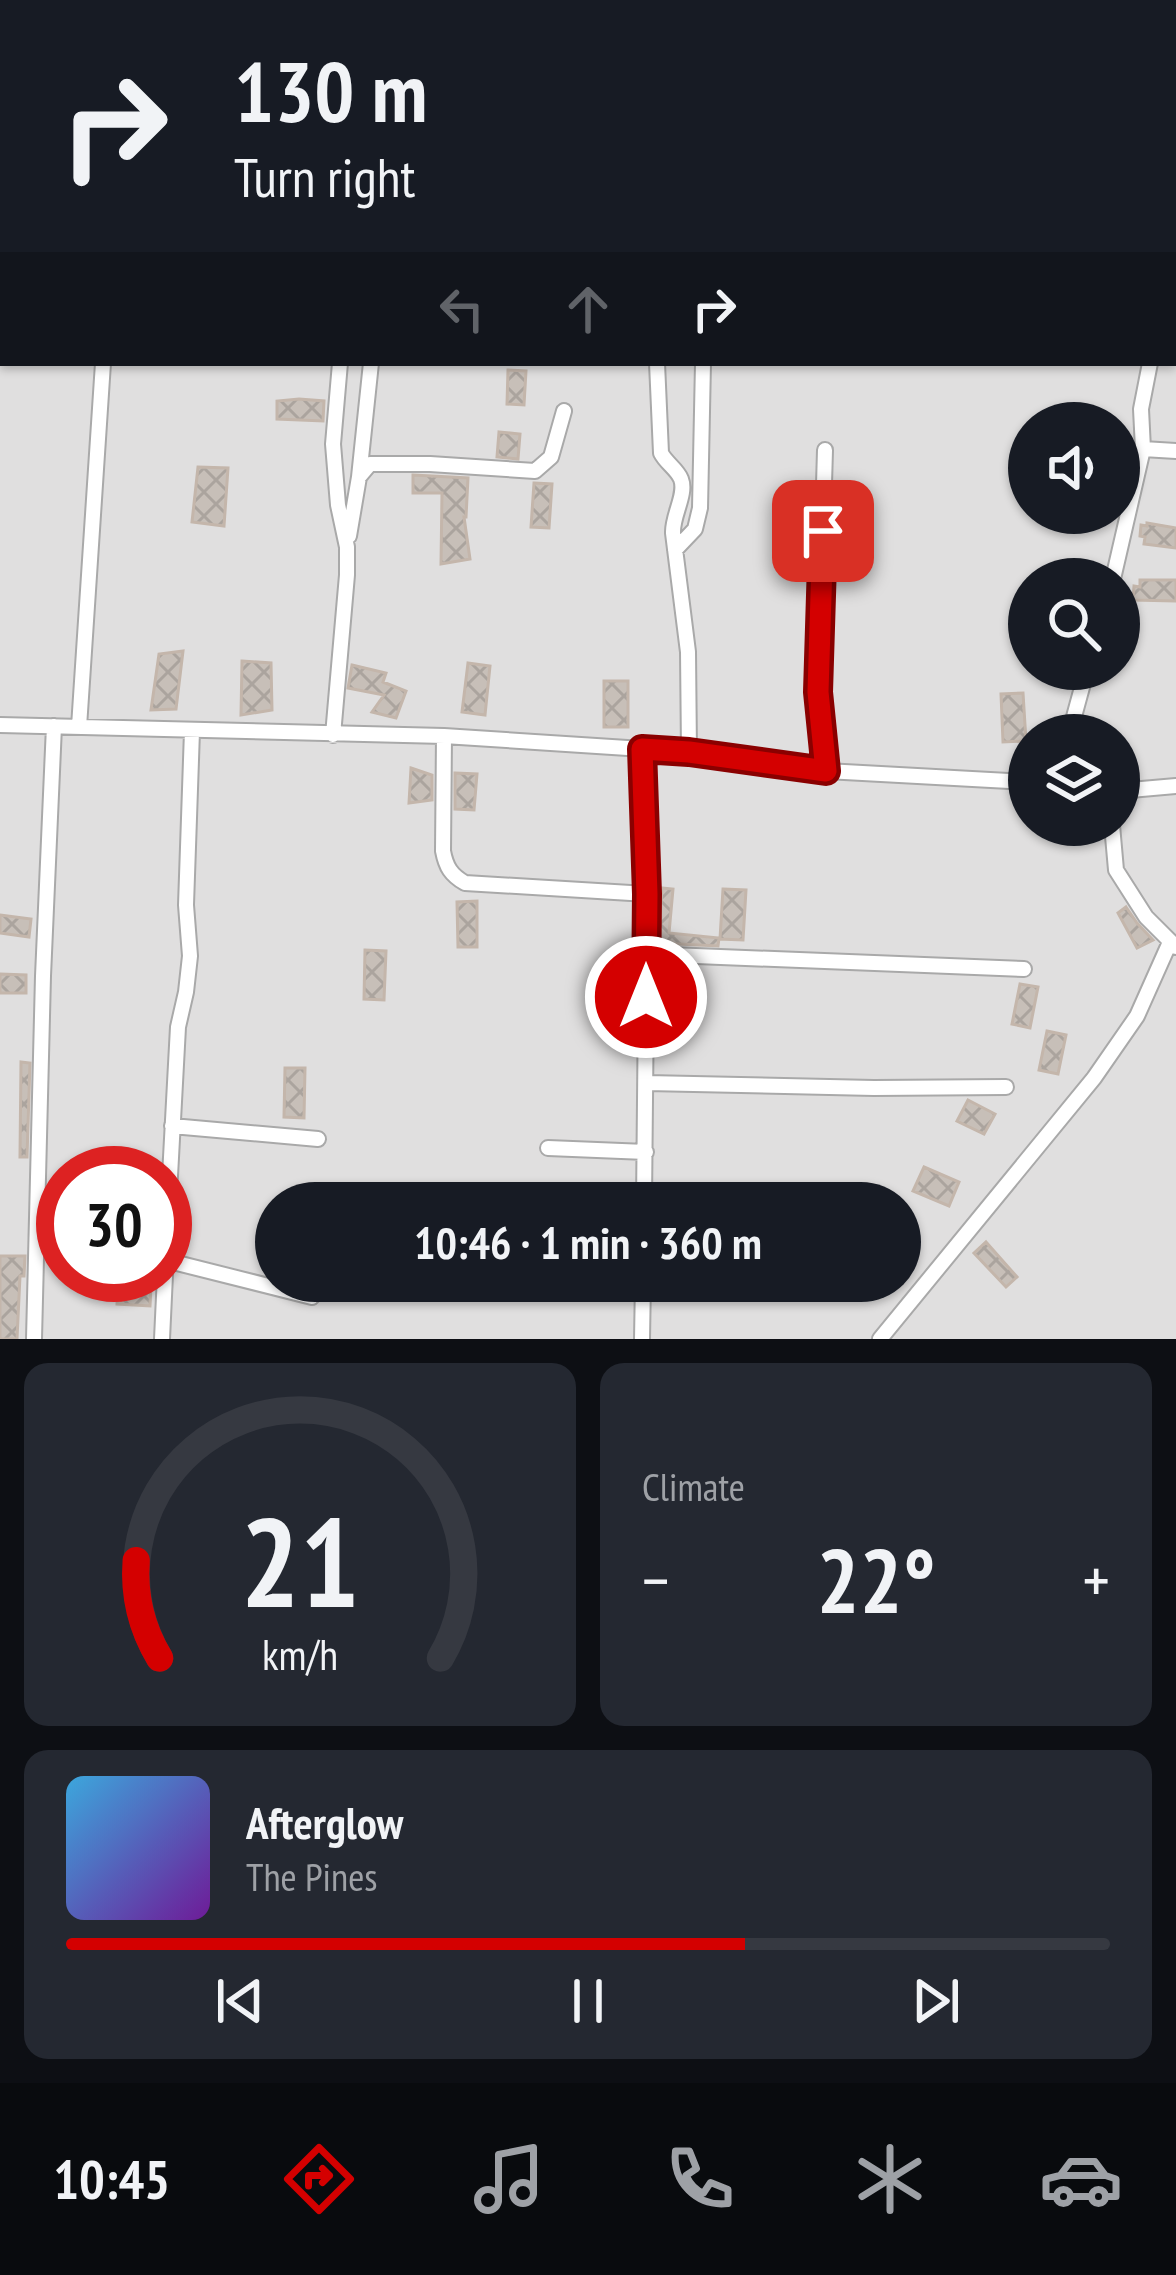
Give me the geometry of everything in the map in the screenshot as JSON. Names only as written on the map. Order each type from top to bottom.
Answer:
[{"type":"street","points":[[79,727],[103,366]]},
{"type":"street","points":[[340,366],[333,444],[347,547]]},
{"type":"street","points":[[333,735],[347,547],[370,366]]},
{"type":"street","points":[[657,366],[661,453],[682,481],[673,520],[688,652],[689,752]]},
{"type":"street","points":[[675,550],[694,529],[700,508],[703,366]]},
{"type":"street","points":[[1120,558],[1143,449],[1141,409],[1149,366]]},
{"type":"street","points":[[359,477],[370,464],[395,463],[536,471],[551,457],[564,411]]},
{"type":"street","points":[[1143,449],[1176,451]]},
{"type":"street","points":[[826,450],[818,692],[826,771]]},
{"type":"street","points":[[0,725],[444,736],[689,752],[826,771],[1008,781]]},
{"type":"street","points":[[34,1339],[55,726]]},
{"type":"street","points":[[171,1146],[178,1028],[190,956],[186,905],[192,731]]},
{"type":"street","points":[[444,736],[443,851],[453,877],[465,883],[647,894]]},
{"type":"street","points":[[642,749],[647,894],[645,1182]]},
{"type":"street","points":[[1140,789],[1176,786]]},
{"type":"street","points":[[880,1339],[1094,1078],[1137,1016],[1173,944],[1146,917],[1116,870],[1114,846]]},
{"type":"street","points":[[646,954],[1024,969]]},
{"type":"street","points":[[646,1083],[1006,1087]]},
{"type":"street","points":[[172,1126],[318,1139]]},
{"type":"street","points":[[548,1148],[646,1152]]},
{"type":"street","points":[[192,1267],[255,1283]]},
{"type":"street","points":[[162,1339],[164,1302]]},
{"type":"street","points":[[642,1339],[643,1302]]},
{"type":"shaded area","points":[[0,366],[1176,366],[1176,1339],[0,1339]]},
{"type":"building","points":[[508,370],[526,371],[524,405],[507,404]]},
{"type":"building","points":[[277,401],[324,401],[323,421],[277,419]]},
{"type":"building","points":[[499,432],[520,434],[518,459],[497,457]]},
{"type":"building","points":[[198,467],[228,468],[224,526],[192,522]]},
{"type":"building","points":[[413,475],[468,478],[464,517],[470,559],[441,564],[442,493],[413,493]]},
{"type":"building","points":[[534,483],[552,484],[549,528],[531,527]]},
{"type":"building","points":[[1141,525],[1176,528],[1176,548],[1144,544]]},
{"type":"building","points":[[1140,580],[1176,580],[1176,601],[1140,600]]},
{"type":"building","points":[[183,651],[176,709],[151,710],[159,654]]},
{"type":"building","points":[[242,661],[271,663],[272,710],[241,715]]},
{"type":"building","points":[[468,663],[490,666],[485,715],[462,712]]},
{"type":"building","points":[[352,665],[386,673],[383,682],[406,691],[396,718],[372,712],[384,695],[348,688]]},
{"type":"building","points":[[604,681],[628,681],[628,727],[604,727]]},
{"type":"building","points":[[1023,693],[1024,714],[1008,714],[1008,742],[1003,742],[1001,694]]},
{"type":"building","points":[[411,768],[432,775],[432,800],[409,803]]},
{"type":"building","points":[[455,773],[477,774],[474,810],[455,809]]},
{"type":"building","points":[[662,888],[673,889],[669,933],[719,938],[718,946],[658,943]]},
{"type":"building","points":[[723,889],[746,890],[743,940],[720,939]]},
{"type":"building","points":[[477,901],[477,947],[458,947],[457,902]]},
{"type":"building","points":[[1126,907],[1153,940],[1137,948],[1118,913]]},
{"type":"building","points":[[0,915],[31,919],[29,937],[0,933]]},
{"type":"building","points":[[365,950],[386,951],[384,1000],[364,999]]},
{"type":"building","points":[[0,974],[26,975],[26,993],[0,993]]},
{"type":"building","points":[[1020,984],[1038,987],[1030,1028],[1012,1024]]},
{"type":"building","points":[[1047,1031],[1066,1035],[1058,1074],[1039,1070]]},
{"type":"building","points":[[21,1062],[30,1063],[27,1157],[20,1157]]},
{"type":"building","points":[[285,1068],[305,1068],[304,1118],[284,1117]]},
{"type":"building","points":[[968,1100],[995,1114],[984,1134],[957,1121]]},
{"type":"building","points":[[924,1167],[959,1182],[949,1206],[921,1194],[921,1182],[917,1182]]},
{"type":"building","points":[[986,1242],[1017,1277],[1006,1287],[974,1253]]},
{"type":"building","points":[[0,1256],[25,1256],[17,1339],[0,1339]]},
{"type":"building","points":[[117,1302],[150,1302],[150,1306]]},
{"type":"route","points":[[646,997],[642,749],[826,771],[818,692],[823,531]]}]
